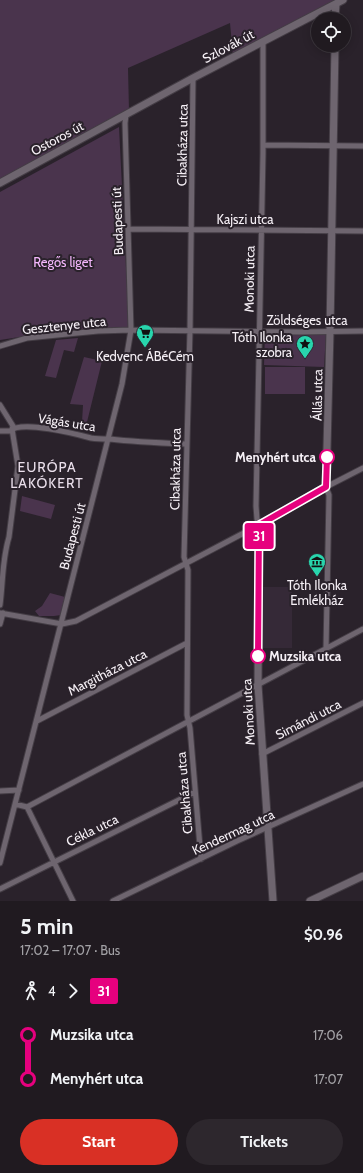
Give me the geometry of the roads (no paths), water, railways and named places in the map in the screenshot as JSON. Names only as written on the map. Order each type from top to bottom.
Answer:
[{"type":"street","name":"Szlovák út","points":[[126,115],[193,78],[343,0]]},
{"type":"street","points":[[335,12],[336,4]]},
{"type":"street","name":"Monoki utca","points":[[263,41],[264,145],[256,506],[259,525],[258,685],[274,901]]},
{"type":"street","name":"Állás utca","points":[[326,648],[329,495],[326,487],[335,52]]},
{"type":"street","name":"Cibakháza utca","points":[[193,78],[192,230],[184,557],[188,570],[186,716],[189,721],[190,728],[201,859]]},
{"type":"street","name":"Ostoros út","points":[[0,183],[126,115]]},
{"type":"street","name":"Budapesti út","points":[[0,863],[122,384],[131,330],[126,115]]},
{"type":"street","points":[[264,145],[363,146]]},
{"type":"street","name":"Kajszi utca","points":[[128,229],[363,231]]},
{"type":"street","name":"Zöldséges utca","points":[[131,330],[363,331]]},
{"type":"street","name":"Gesztenye utca","points":[[0,346],[28,338],[98,331],[131,330]]},
{"type":"street","points":[[0,405],[13,426],[12,429],[17,454],[17,478],[9,537],[3,545],[0,605]]},
{"type":"street","name":"Vágás utca","points":[[0,432],[10,432],[12,429],[27,427],[70,432],[93,438],[131,442],[186,444]]},
{"type":"street","points":[[0,624],[1,613],[62,624],[76,621],[259,525],[363,468]]},
{"type":"street","points":[[15,804],[28,806],[363,629]]},
{"type":"street","name":"Margitháza utca","points":[[37,720],[187,643]]},
{"type":"street","name":"Simándi utca","points":[[262,754],[363,703]]},
{"type":"street","name":"Kendermag utca","points":[[113,901],[363,784]]},
{"type":"street","points":[[0,791],[19,790]]},
{"type":"street","name":"Cékla utca","points":[[0,888],[195,792]]},
{"type":"street","points":[[28,806],[73,901]]},
{"type":"street","points":[[310,901],[363,876]]},
{"type":"place","name":"Kedvenc ÁBéCém","points":[[145,348]]},
{"type":"place","name":"Tóth Ilonka szobra","points":[[305,359]]},
{"type":"place","name":"Menyhért utca","points":[[327,457]]},
{"type":"place","name":"Tóth Ilonka Emlékház","points":[[317,577]]},
{"type":"place","name":"Muzsika utca","points":[[258,656]]},
{"type":"district","name":"EURÓPA LAKÓKERT","points":[[47,476]]},
{"type":"park label","name":"Regős liget","points":[[63,262]]}]
